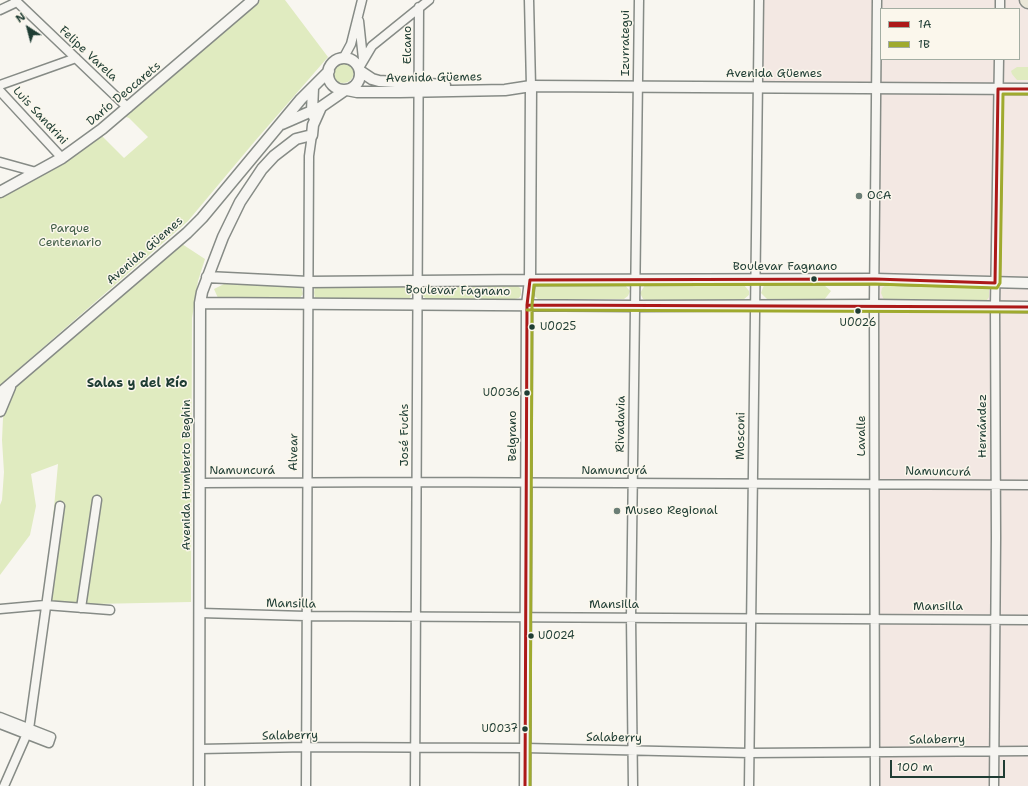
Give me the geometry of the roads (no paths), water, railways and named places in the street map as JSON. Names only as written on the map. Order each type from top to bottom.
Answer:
[{"type":"street","name":"Darío Deocarets","points":[[0,192],[62,158],[102,129],[253,0]]},
{"type":"street","points":[[358,18],[361,66],[359,78],[346,90],[333,85],[328,76],[333,63],[344,57],[351,44],[362,0]]},
{"type":"street","points":[[361,66],[372,46],[428,0]]},
{"type":"street","points":[[529,0],[531,86]]},
{"type":"street","name":"Izurrategui","points":[[638,86],[639,0]]},
{"type":"street","name":"Mosconi","points":[[749,786],[752,618],[752,484],[757,280],[759,0]]},
{"type":"street","name":"Lavalle","points":[[875,786],[874,305],[877,0]]},
{"type":"street","name":"Felipe Varela","points":[[16,1],[128,108]]},
{"type":"street","points":[[0,10],[16,1]]},
{"type":"street","name":"Elcano","points":[[420,7],[420,88]]},
{"type":"street","points":[[344,57],[353,60],[361,66]]},
{"type":"street","points":[[0,85],[76,58]]},
{"type":"street","name":"Hernández","points":[[994,786],[996,619],[995,283],[999,60]]},
{"type":"street","name":"Avenida Güemes","points":[[361,66],[372,79],[420,88]]},
{"type":"street","name":"Avenida Güemes","points":[[0,393],[187,233],[202,218],[246,164],[329,71]]},
{"type":"street","name":"Avenida Güemes","points":[[280,125],[316,113],[346,90],[358,92],[420,88],[531,86],[1028,89]]},
{"type":"street","name":"Belgrano","points":[[525,786],[527,305],[530,280],[531,86]]},
{"type":"street","name":"Rivadavia","points":[[633,786],[630,617],[636,306],[635,280],[638,86]]},
{"type":"street","name":"Alvear","points":[[306,786],[305,616],[309,305],[308,282],[310,156],[316,113],[313,88]]},
{"type":"street","name":"José Fuchs","points":[[415,786],[417,280],[420,88]]},
{"type":"street","name":"Luis Sandrini","points":[[0,91],[62,158]]},
{"type":"street","name":"Avenida Humberto Beghin","points":[[199,786],[200,303],[207,278],[231,218],[262,169],[287,144],[296,139],[312,135]]},
{"type":"street","points":[[0,162],[36,172]]},
{"type":"street","name":"Boulevar Fagnano","points":[[207,278],[308,282],[417,280],[875,279],[1028,283]]},
{"type":"street","name":"Boulevar Fagnano","points":[[200,303],[309,305],[417,303],[636,306],[874,305],[1028,307]]},
{"type":"street","points":[[0,411],[12,383]]},
{"type":"street","name":"Namuncurá","points":[[200,483],[417,482],[1028,485]]},
{"type":"street","points":[[81,608],[97,500]]},
{"type":"street","points":[[4,786],[27,732],[60,506]]},
{"type":"street","points":[[0,609],[45,605],[110,610]]},
{"type":"street","name":"Mansilla","points":[[200,614],[415,617],[1028,620]]},
{"type":"street","points":[[0,717],[27,732]]},
{"type":"street","points":[[0,724],[27,732]]},
{"type":"street","name":"Salaberry","points":[[199,749],[306,747],[525,748],[749,753],[1028,751]]},
{"type":"place","name":"OCA","points":[[859,196]]},
{"type":"place","name":"U0026","points":[[858,311]]},
{"type":"place","name":"U0025","points":[[532,327]]},
{"type":"place","name":"U0036","points":[[527,393]]},
{"type":"place","name":"Museo Regional","points":[[617,511]]},
{"type":"place","name":"U0024","points":[[531,636]]},
{"type":"place","name":"U0037","points":[[525,729]]},
{"type":"district","name":"Salas y del Río","points":[[137,384]]},
{"type":"park label","name":"Parque Centenario","points":[[70,236]]}]
